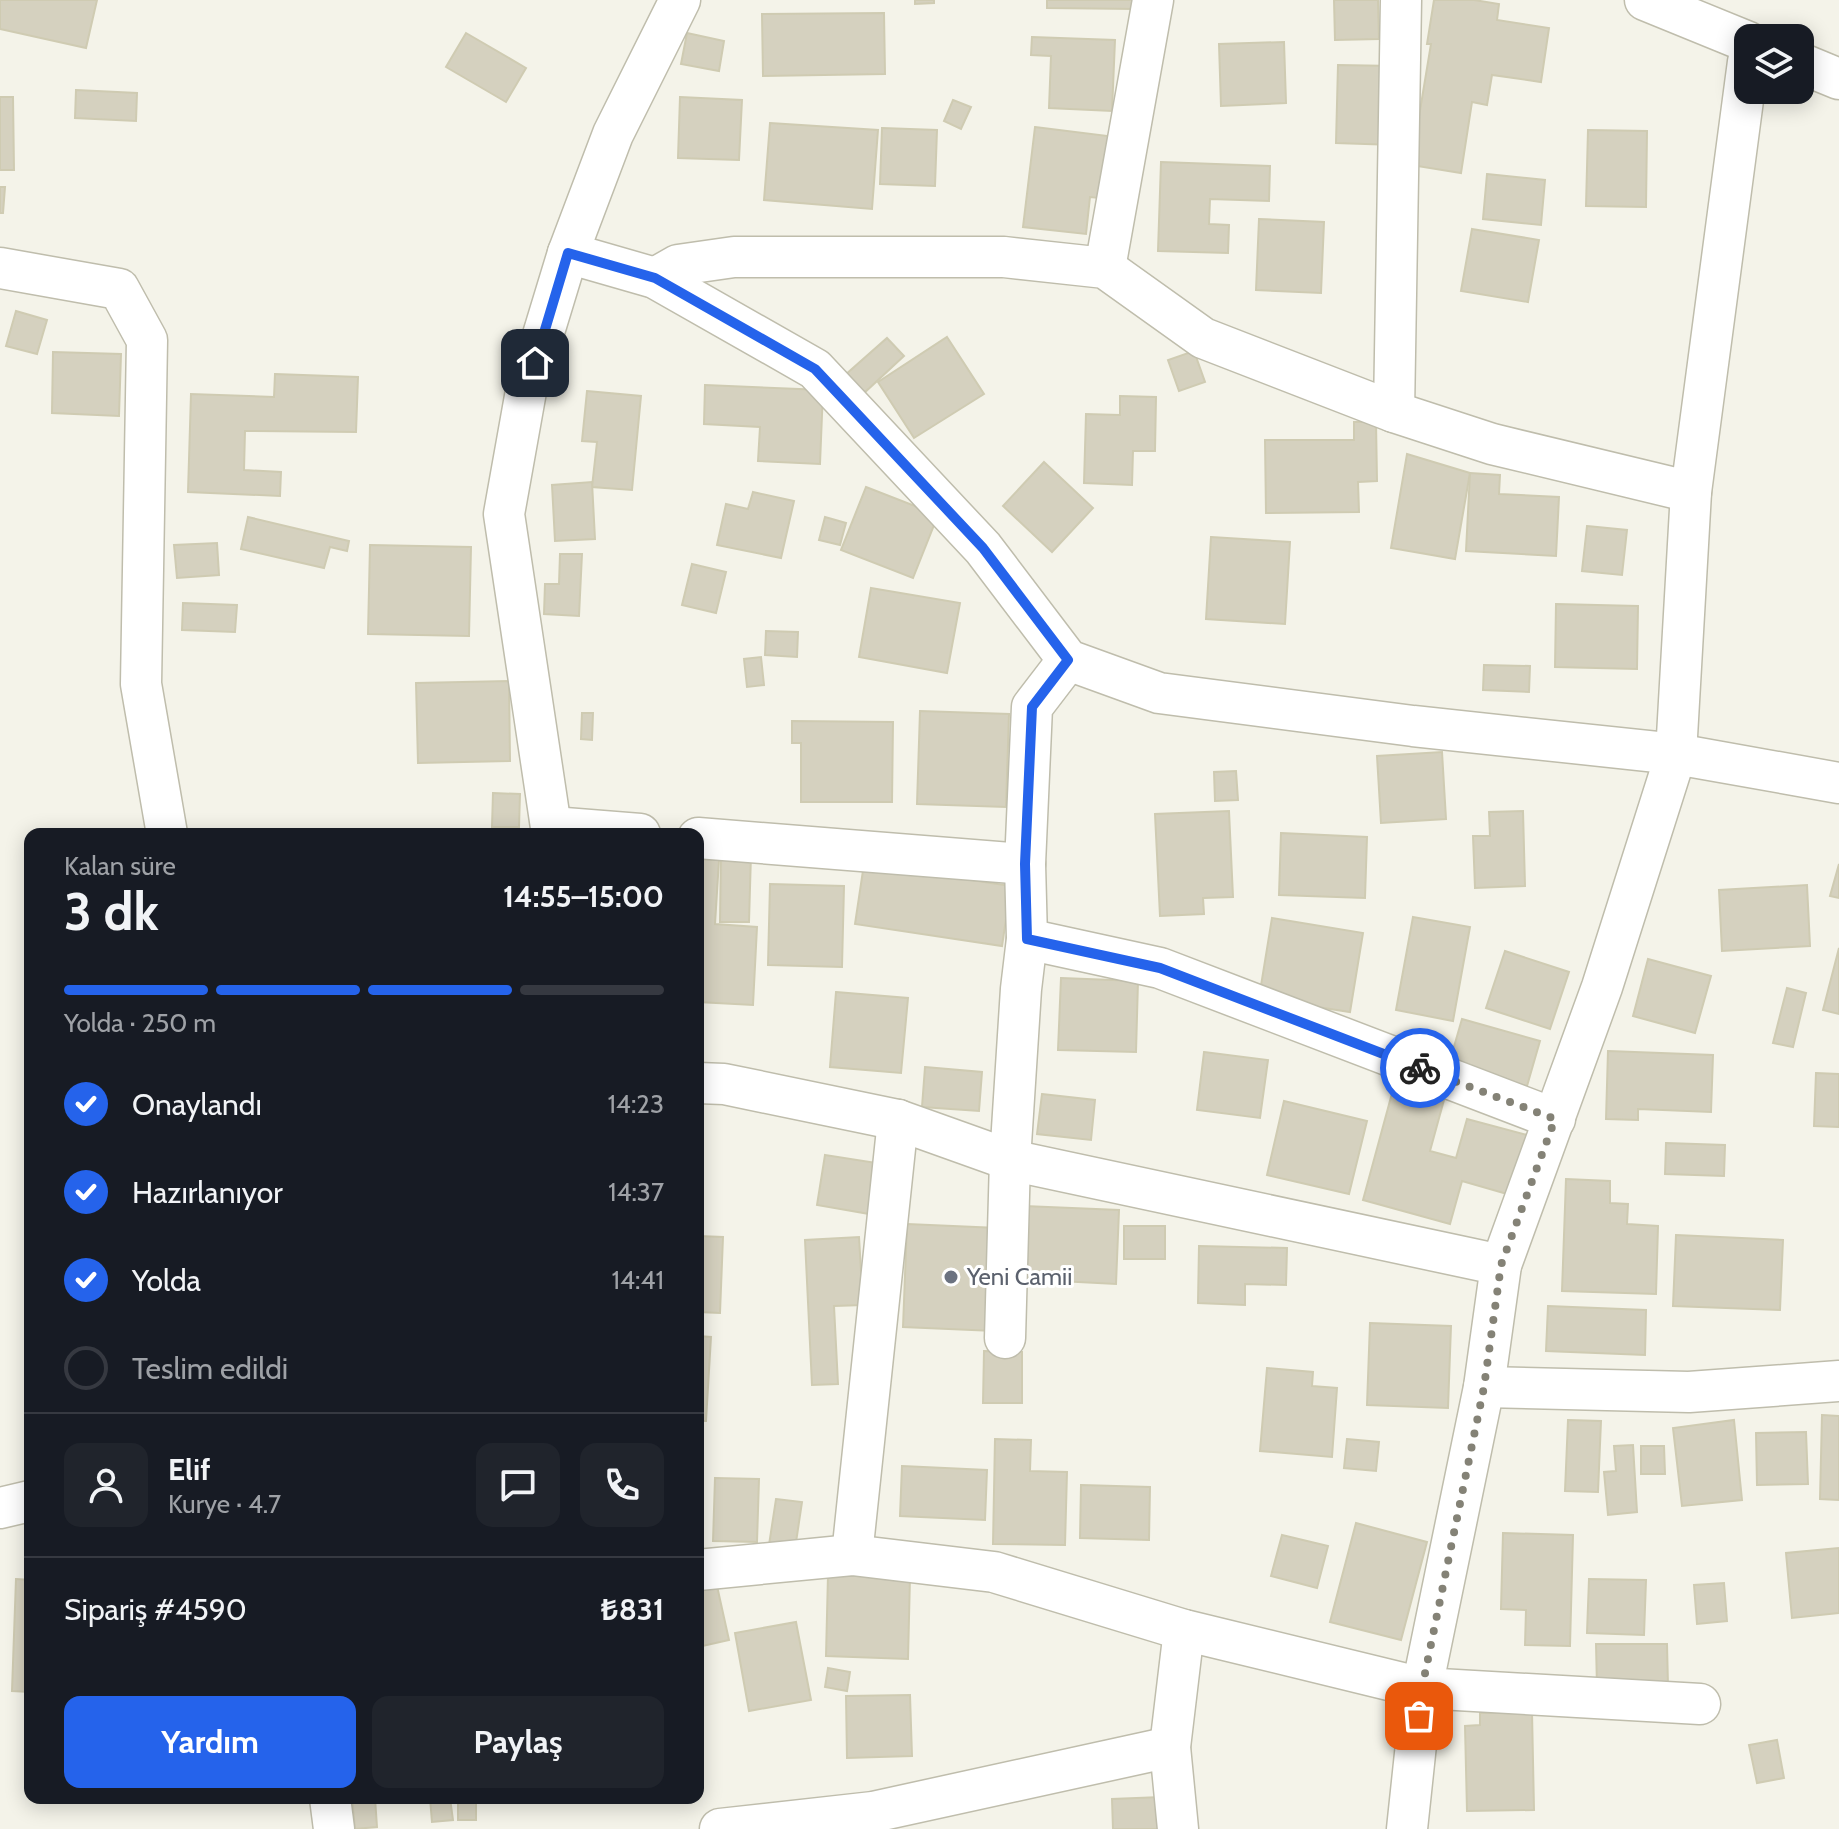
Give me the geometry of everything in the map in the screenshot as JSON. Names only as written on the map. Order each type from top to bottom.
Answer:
[{"type":"street","points":[[552,828],[504,514],[526,391],[568,253],[613,134],[680,0]]},
{"type":"street","points":[[1105,268],[1153,0]]},
{"type":"street","points":[[1394,412],[1401,0]]},
{"type":"street","points":[[1645,0],[1734,36]]},
{"type":"street","points":[[1814,69],[1839,79]]},
{"type":"street","points":[[1407,1829],[1422,1688],[1484,1387],[1501,1265],[1602,987],[1676,754],[1691,492],[1742,104]]},
{"type":"street","points":[[568,253],[655,278],[815,369],[983,548],[1068,660],[1159,693],[1413,726],[1676,754],[1839,783]]},
{"type":"street","points":[[655,278],[678,265],[734,257],[1004,257],[1105,268],[1203,338],[1394,412],[1492,444],[1691,492]]},
{"type":"street","points":[[0,268],[119,289],[147,340],[141,684],[166,828]]},
{"type":"street","points":[[1005,1338],[1010,1160],[1027,939],[1025,864],[1032,707],[1068,660]]},
{"type":"street","points":[[704,838],[1025,864]]},
{"type":"street","points":[[1027,939],[1160,968],[1555,1119]]},
{"type":"street","points":[[704,1083],[724,1084],[898,1120],[1010,1160],[1501,1265]]},
{"type":"street","points":[[852,1555],[898,1120]]},
{"type":"street","points":[[1484,1387],[1689,1392],[1839,1381]]},
{"type":"street","points":[[0,1508],[24,1502]]},
{"type":"street","points":[[704,1569],[852,1555],[994,1572],[1184,1630],[1422,1688],[1700,1704]]},
{"type":"street","points":[[1178,1829],[1170,1747],[1184,1630]]},
{"type":"street","points":[[720,1829],[873,1812],[1170,1747]]},
{"type":"street","points":[[331,1804],[334,1829]]},
{"type":"building","points":[[0,0],[97,0],[86,48],[0,29]]},
{"type":"building","points":[[915,0],[934,0],[934,3],[915,4]]},
{"type":"building","points":[[1047,0],[1135,0],[1135,9],[1047,8]]},
{"type":"building","points":[[1334,0],[1378,0],[1379,39],[1335,40]]},
{"type":"building","points":[[1434,0],[1474,0],[1499,4],[1497,20],[1549,28],[1541,82],[1492,75],[1487,105],[1472,102],[1461,173],[1411,165],[1431,44],[1427,44]]},
{"type":"building","points":[[884,13],[885,74],[763,76],[762,14]]},
{"type":"building","points":[[466,33],[526,68],[506,102],[446,67]]},
{"type":"building","points":[[687,33],[724,41],[719,71],[681,64]]},
{"type":"building","points":[[1032,37],[1115,40],[1112,111],[1049,108],[1051,56],[1031,55]]},
{"type":"building","points":[[1284,42],[1286,103],[1221,106],[1219,44]]},
{"type":"building","points":[[1338,65],[1395,66],[1394,145],[1336,143]]},
{"type":"building","points":[[76,90],[137,93],[136,121],[75,118]]},
{"type":"building","points":[[0,97],[13,97],[14,170],[0,170]]},
{"type":"building","points":[[680,97],[742,100],[739,160],[678,158]]},
{"type":"building","points":[[953,100],[971,107],[961,129],[944,121]]},
{"type":"building","points":[[770,123],[878,130],[872,209],[764,200]]},
{"type":"building","points":[[1035,127],[1116,137],[1109,199],[1090,197],[1086,234],[1023,227]]},
{"type":"building","points":[[882,128],[937,130],[935,186],[880,184]]},
{"type":"building","points":[[1588,130],[1647,131],[1646,207],[1586,206]]},
{"type":"building","points":[[1161,162],[1270,166],[1269,201],[1210,199],[1209,224],[1229,225],[1228,253],[1158,251]]},
{"type":"building","points":[[1487,174],[1545,180],[1541,225],[1483,219]]},
{"type":"building","points":[[0,187],[5,187],[3,213],[0,213]]},
{"type":"building","points":[[1259,219],[1324,222],[1321,293],[1256,290]]},
{"type":"building","points":[[1472,229],[1539,240],[1528,302],[1461,291]]},
{"type":"building","points":[[16,311],[47,320],[37,354],[6,346]]},
{"type":"building","points":[[947,337],[984,394],[914,438],[878,382]]},
{"type":"building","points":[[887,338],[904,356],[863,394],[845,375]]},
{"type":"building","points":[[1194,351],[1205,382],[1179,391],[1168,360]]},
{"type":"building","points":[[53,352],[121,354],[119,416],[52,413]]},
{"type":"building","points":[[275,374],[358,377],[356,432],[245,431],[244,470],[281,472],[280,496],[188,492],[191,394],[274,397]]},
{"type":"building","points":[[705,385],[823,390],[820,464],[758,461],[760,427],[704,424]]},
{"type":"building","points":[[587,391],[641,396],[632,490],[592,487],[597,442],[582,441]]},
{"type":"building","points":[[1120,396],[1156,397],[1155,451],[1133,451],[1132,485],[1084,483],[1086,414],[1120,415]]},
{"type":"building","points":[[1354,422],[1376,422],[1377,481],[1358,482],[1359,512],[1266,513],[1265,440],[1354,440]]},
{"type":"building","points":[[1407,454],[1470,473],[1455,559],[1391,548]]},
{"type":"building","points":[[1044,462],[1093,508],[1052,552],[1003,506]]},
{"type":"building","points":[[1470,473],[1500,475],[1499,494],[1559,497],[1556,556],[1466,551]]},
{"type":"building","points":[[592,482],[595,539],[555,541],[552,485]]},
{"type":"building","points":[[866,487],[938,515],[913,578],[841,550]]},
{"type":"building","points":[[753,492],[794,501],[781,558],[717,545],[726,504],[748,509]]},
{"type":"building","points":[[248,517],[349,541],[347,551],[330,547],[324,568],[241,549]]},
{"type":"building","points":[[825,517],[846,523],[840,545],[819,540]]},
{"type":"building","points":[[1587,526],[1627,530],[1622,575],[1582,571]]},
{"type":"building","points":[[1211,537],[1290,542],[1285,624],[1206,619]]},
{"type":"building","points":[[217,543],[219,575],[177,578],[174,545]]},
{"type":"building","points":[[370,545],[471,547],[469,636],[368,634]]},
{"type":"building","points":[[560,554],[582,554],[579,616],[544,614],[545,584],[559,584]]},
{"type":"building","points":[[692,564],[726,572],[716,613],[682,605]]},
{"type":"building","points":[[871,588],[960,603],[947,673],[859,657]]},
{"type":"building","points":[[183,603],[237,605],[235,632],[182,630]]},
{"type":"building","points":[[1556,604],[1638,606],[1637,669],[1555,667]]},
{"type":"building","points":[[766,631],[798,632],[797,657],[765,655]]},
{"type":"building","points":[[761,657],[764,685],[747,687],[744,659]]},
{"type":"building","points":[[1484,665],[1530,666],[1529,692],[1483,690]]},
{"type":"building","points":[[509,681],[510,761],[418,763],[416,683]]},
{"type":"building","points":[[920,711],[1009,714],[1006,807],[917,804]]},
{"type":"building","points":[[582,713],[593,713],[592,740],[581,739]]},
{"type":"building","points":[[792,721],[893,722],[892,802],[801,802],[801,743],[792,743]]},
{"type":"building","points":[[1442,752],[1446,819],[1381,823],[1377,756]]},
{"type":"building","points":[[1236,771],[1238,800],[1215,801],[1214,772]]},
{"type":"building","points":[[493,793],[520,794],[519,827],[492,827]]},
{"type":"building","points":[[1229,811],[1233,897],[1203,898],[1204,914],[1160,916],[1155,814]]},
{"type":"building","points":[[1523,811],[1525,886],[1475,888],[1473,836],[1490,836],[1489,812]]},
{"type":"building","points":[[1281,833],[1367,837],[1365,898],[1279,895]]},
{"type":"building","points":[[721,853],[751,854],[749,922],[720,922]]},
{"type":"building","points":[[704,859],[719,860],[715,924],[757,927],[753,1005],[704,1002]]},
{"type":"building","points":[[864,864],[1011,886],[1002,946],[855,924]]},
{"type":"building","points":[[1839,864],[1839,898],[1830,896]]},
{"type":"building","points":[[770,884],[844,886],[842,967],[768,965]]},
{"type":"building","points":[[1807,885],[1810,946],[1722,951],[1719,890]]},
{"type":"building","points":[[1413,917],[1470,927],[1453,1021],[1396,1010]]},
{"type":"building","points":[[1272,918],[1363,933],[1350,1012],[1259,998]]},
{"type":"building","points":[[1839,948],[1839,1014],[1823,1010]]},
{"type":"building","points":[[1505,951],[1569,972],[1550,1029],[1486,1008]]},
{"type":"building","points":[[1648,959],[1711,976],[1695,1033],[1633,1016]]},
{"type":"building","points":[[1061,978],[1138,981],[1136,1052],[1058,1050]]},
{"type":"building","points":[[1787,988],[1806,993],[1793,1047],[1773,1043]]},
{"type":"building","points":[[836,992],[908,998],[901,1073],[830,1067]]},
{"type":"building","points":[[1462,1019],[1540,1041],[1527,1086],[1449,1064]]},
{"type":"building","points":[[1608,1051],[1713,1055],[1711,1112],[1638,1109],[1638,1120],[1606,1119]]},
{"type":"building","points":[[1204,1052],[1268,1060],[1260,1118],[1197,1110]]},
{"type":"building","points":[[925,1067],[982,1072],[979,1111],[922,1107]]},
{"type":"building","points":[[1816,1073],[1839,1074],[1839,1127],[1814,1126]]},
{"type":"building","points":[[1394,1086],[1444,1100],[1430,1151],[1456,1158],[1467,1119],[1531,1136],[1514,1196],[1462,1181],[1450,1224],[1363,1200]]},
{"type":"building","points":[[1042,1094],[1095,1100],[1091,1140],[1037,1134]]},
{"type":"building","points":[[1284,1101],[1367,1121],[1349,1194],[1267,1175]]},
{"type":"building","points":[[1666,1143],[1725,1145],[1724,1176],[1665,1174]]},
{"type":"building","points":[[825,1155],[883,1164],[875,1215],[817,1205]]},
{"type":"building","points":[[1566,1179],[1610,1181],[1610,1203],[1628,1204],[1627,1224],[1658,1226],[1656,1294],[1562,1291]]},
{"type":"building","points":[[1024,1206],[1119,1210],[1116,1284],[1021,1279]]},
{"type":"building","name":"Yeni Camii","points":[[907,1224],[998,1228],[994,1331],[903,1327]]},
{"type":"building","points":[[1124,1226],[1165,1226],[1165,1259],[1124,1259]]},
{"type":"building","points":[[1676,1235],[1783,1240],[1780,1310],[1673,1306]]},
{"type":"building","points":[[704,1236],[723,1237],[720,1313],[704,1312]]},
{"type":"building","points":[[859,1237],[863,1305],[834,1306],[838,1384],[812,1385],[805,1240]]},
{"type":"building","points":[[1199,1246],[1287,1248],[1286,1285],[1245,1284],[1245,1305],[1198,1303]]},
{"type":"building","points":[[1548,1306],[1646,1310],[1645,1355],[1546,1351]]},
{"type":"building","points":[[1370,1323],[1451,1326],[1448,1408],[1367,1405]]},
{"type":"building","points":[[704,1336],[711,1337],[704,1421]]},
{"type":"building","points":[[984,1351],[1022,1352],[1022,1403],[983,1403]]},
{"type":"building","points":[[1267,1368],[1313,1372],[1312,1386],[1337,1388],[1332,1457],[1260,1451]]},
{"type":"building","points":[[1822,1415],[1839,1416],[1839,1500],[1820,1499]]},
{"type":"building","points":[[1568,1420],[1601,1421],[1598,1492],[1565,1491]]},
{"type":"building","points":[[1734,1420],[1742,1500],[1682,1506],[1673,1428]]},
{"type":"building","points":[[1806,1432],[1808,1484],[1757,1485],[1756,1433]]},
{"type":"building","points":[[995,1439],[1031,1440],[1030,1471],[1067,1472],[1065,1545],[993,1544]]},
{"type":"building","points":[[1347,1439],[1379,1442],[1376,1471],[1344,1468]]},
{"type":"building","points":[[1633,1445],[1637,1512],[1608,1515],[1604,1472],[1616,1471],[1614,1446]]},
{"type":"building","points":[[1641,1446],[1664,1446],[1665,1474],[1641,1474]]},
{"type":"building","points":[[902,1466],[987,1470],[985,1520],[900,1516]]},
{"type":"building","points":[[715,1478],[759,1479],[757,1542],[713,1541]]},
{"type":"building","points":[[1081,1485],[1150,1487],[1149,1540],[1080,1538]]},
{"type":"building","points":[[776,1499],[802,1502],[795,1549],[769,1545]]},
{"type":"building","points":[[1356,1523],[1427,1542],[1401,1640],[1330,1622]]},
{"type":"building","points":[[1503,1533],[1573,1535],[1570,1646],[1525,1645],[1526,1610],[1501,1609]]},
{"type":"building","points":[[1282,1535],[1328,1546],[1317,1588],[1271,1576]]},
{"type":"building","points":[[1839,1548],[1839,1613],[1792,1618],[1786,1553]]},
{"type":"building","points":[[828,1575],[910,1577],[908,1659],[826,1656]]},
{"type":"building","points":[[16,1579],[24,1580],[24,1692],[12,1691]]},
{"type":"building","points":[[1589,1579],[1646,1580],[1644,1635],[1587,1633]]},
{"type":"building","points":[[1724,1583],[1727,1621],[1697,1624],[1694,1585]]},
{"type":"building","points":[[717,1586],[729,1640],[704,1646],[704,1589]]},
{"type":"building","points":[[796,1622],[811,1700],[749,1711],[735,1633]]},
{"type":"building","points":[[1596,1644],[1667,1644],[1668,1686],[1597,1687]]},
{"type":"building","points":[[828,1668],[850,1672],[847,1691],[825,1687]]},
{"type":"building","points":[[910,1695],[912,1756],[847,1758],[846,1696]]},
{"type":"building","points":[[1532,1712],[1534,1810],[1467,1811],[1465,1726],[1480,1725],[1480,1713]]},
{"type":"building","points":[[1777,1740],[1784,1778],[1757,1783],[1749,1745]]},
{"type":"building","points":[[1161,1797],[1163,1829],[1113,1829],[1112,1799]]},
{"type":"building","points":[[353,1804],[375,1804],[377,1827],[355,1829]]},
{"type":"building","points":[[430,1804],[451,1804],[453,1820],[432,1822]]},
{"type":"building","points":[[458,1804],[476,1804],[476,1820],[458,1820]]},
{"type":"way so far","points":[[1419,1716],[1422,1688],[1484,1387],[1501,1265],[1555,1119],[1420,1068]]},
{"type":"place","name":"Yeni Camii","points":[[951,1277]]},
{"type":"route","points":[[535,363],[568,253],[655,278],[815,369],[983,548],[1068,660],[1032,707],[1025,864],[1027,939],[1160,968],[1420,1068]]}]
